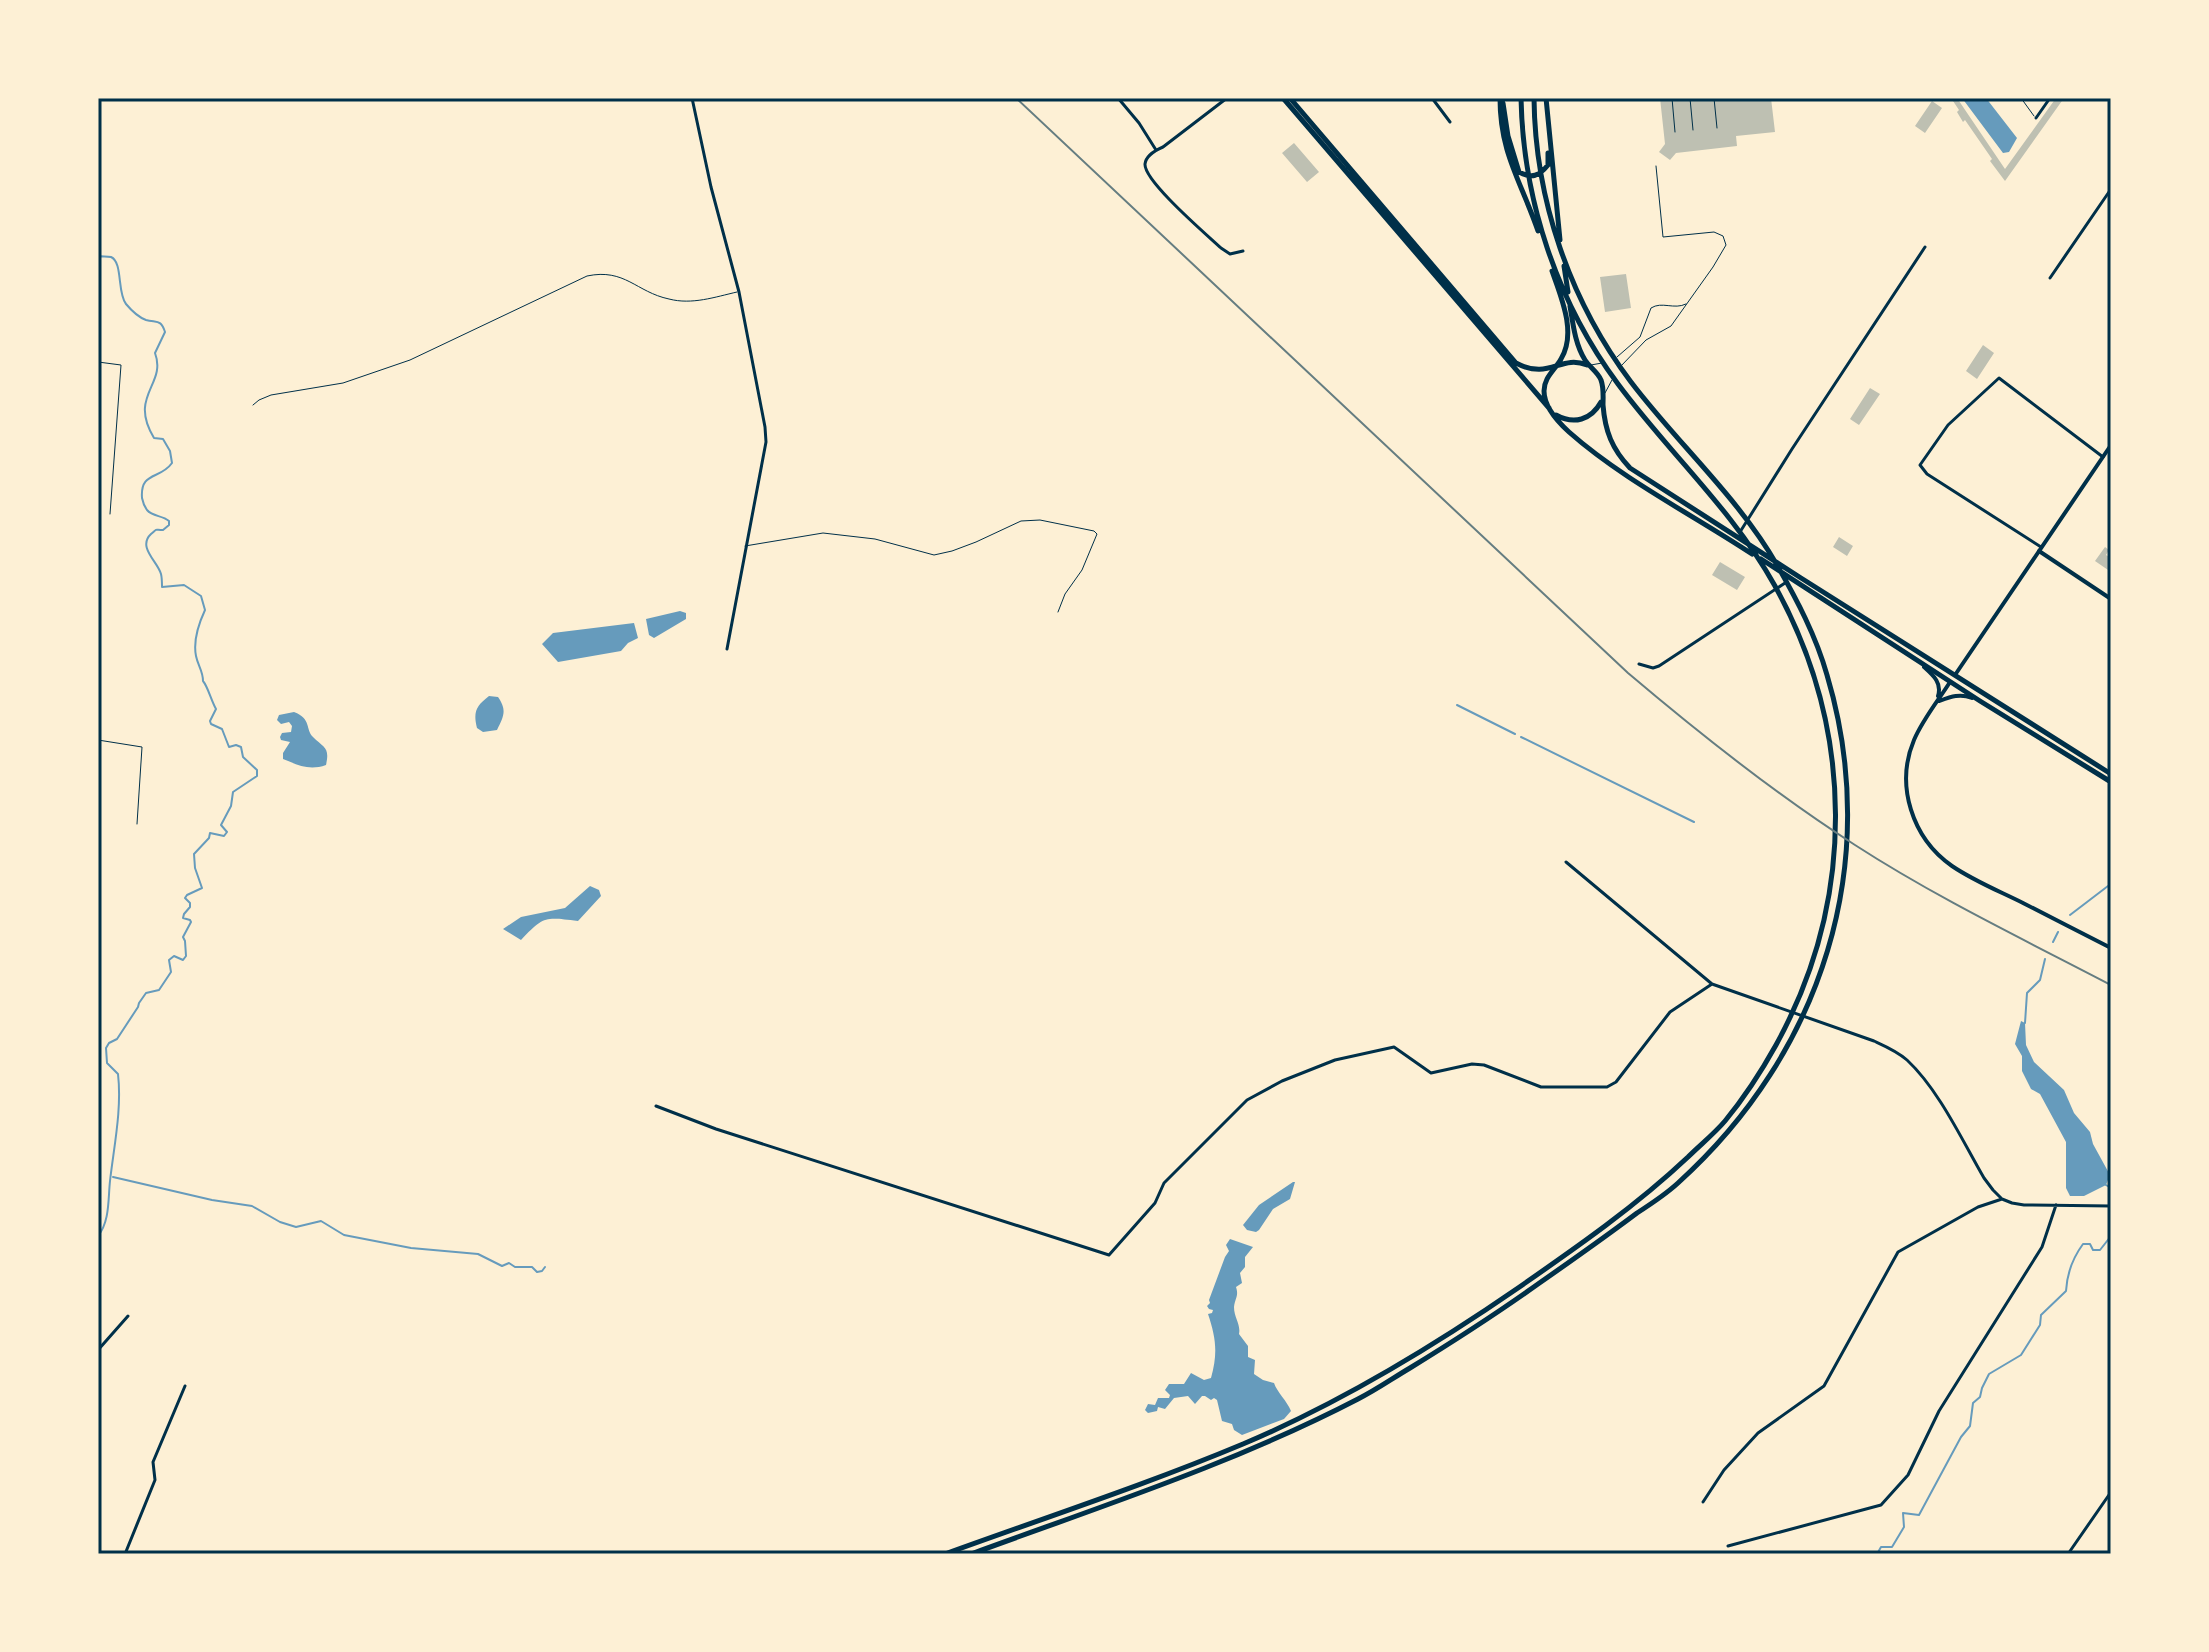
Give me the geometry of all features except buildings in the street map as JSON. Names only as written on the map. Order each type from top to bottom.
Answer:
[{"type":"main road","points":[[1283,98],[1544,404],[1566,420],[1582,419],[1595,411],[1603,397]]},
{"type":"main road","points":[[1290,98],[1516,363],[1533,370],[1556,368],[1568,362],[1582,363],[1594,370],[1602,382],[1610,441],[1630,468],[1790,578],[2111,782]]},
{"type":"main road","points":[[1501,98],[1519,172],[1532,177],[1548,165],[1548,124]]},
{"type":"main road","points":[[1501,98],[1502,134],[1510,163],[1535,221],[1563,304],[1566,351],[1547,379],[1544,392],[1548,406],[1569,432],[1608,462],[2111,774]]},
{"type":"main road","points":[[945,1554],[1245,1443],[1362,1387],[1478,1316],[1582,1244],[1668,1175],[1723,1124],[1782,1034],[1799,998],[1822,930],[1834,859],[1836,823],[1835,784],[1825,716],[1806,649],[1764,566],[1732,521],[1620,387],[1580,323],[1555,271],[1540,226],[1529,177],[1521,98]]},
{"type":"main road","points":[[971,1554],[1245,1453],[1361,1398],[1482,1323],[1677,1185],[1730,1130],[1769,1078],[1811,1001],[1834,932],[1848,826],[1847,782],[1837,714],[1827,675],[1804,614],[1773,559],[1739,510],[1631,381],[1604,343],[1586,309],[1566,265],[1549,212],[1539,160],[1534,98]]},
{"type":"main road","points":[[1546,98],[1557,218],[1571,312],[1579,347],[1588,365]]},
{"type":"main road","points":[[2111,445],[1936,702],[1914,741],[1906,775],[1911,812],[1928,843],[1952,866],[2111,948]]},
{"type":"main road","points":[[2040,549],[2111,599]]},
{"type":"main road","points":[[1917,660],[1935,676],[1940,689],[1936,702]]},
{"type":"main road","points":[[1936,702],[1953,695],[1966,695],[1980,701]]},
{"type":"street","points":[[692,98],[711,187],[739,292],[766,442],[727,649]]},
{"type":"street","points":[[1118,98],[1156,150]]},
{"type":"street","points":[[1227,98],[1156,150],[1145,163],[1156,185],[1226,252],[1233,255],[1243,251]]},
{"type":"street","points":[[1432,98],[1450,122]]},
{"type":"street","points":[[2036,118],[2050,98]]},
{"type":"street","points":[[2050,278],[2110,192]]},
{"type":"street","points":[[1736,540],[1925,247]]},
{"type":"street","points":[[2040,549],[1927,474],[1920,465],[1948,425],[1999,378],[2103,457]]},
{"type":"street","points":[[1639,664],[1653,668],[1659,666],[1790,578]]},
{"type":"street","points":[[98,627],[99,606]]},
{"type":"street","points":[[1566,862],[1712,984],[1865,1038],[1906,1059],[1933,1091],[1984,1178],[2002,1199],[2024,1205],[2111,1206]]},
{"type":"street","points":[[656,1106],[716,1129],[1109,1255],[1155,1203],[1164,1183],[1247,1100],[1282,1081],[1335,1060],[1394,1047],[1431,1073],[1472,1064],[1484,1065],[1541,1087],[1607,1087],[1616,1082],[1670,1012],[1712,984]]},
{"type":"street","points":[[1703,1502],[1724,1470],[1758,1433],[1824,1386],[1898,1252],[1978,1207],[2002,1199]]},
{"type":"street","points":[[1728,1546],[1881,1505],[1908,1475],[1939,1411],[2042,1247],[2056,1204]]},
{"type":"street","points":[[98,1350],[128,1316]]},
{"type":"street","points":[[125,1554],[155,1480],[153,1462],[185,1386]]},
{"type":"street","points":[[2068,1554],[2111,1492]]},
{"type":"lane","points":[[2021,98],[2036,118]]},
{"type":"lane","points":[[1621,367],[1646,340],[1671,326],[1726,248],[1723,236],[1714,232],[1663,237],[1656,166]]},
{"type":"lane","points":[[253,405],[271,395],[343,383],[410,360],[587,276],[602,273],[617,275],[671,300],[705,300],[739,292]]},
{"type":"lane","points":[[1615,359],[1640,337],[1651,308],[1659,304],[1679,307],[1689,302]]},
{"type":"lane","points":[[98,362],[121,365],[110,514]]},
{"type":"lane","points":[[1588,365],[1606,363]]},
{"type":"lane","points":[[1603,397],[1614,377]]},
{"type":"lane","points":[[745,546],[823,533],[875,539],[934,555],[976,542],[1021,521],[1040,520],[1094,531],[1097,534],[1082,570],[1065,594],[1058,612]]},
{"type":"lane","points":[[98,740],[142,747],[137,824]]},
{"type":"path","points":[[1672,98],[1675,132]]},
{"type":"path","points":[[1690,98],[1693,130]]},
{"type":"path","points":[[1714,98],[1717,128]]},
{"type":"water","points":[[1962,98],[1986,98],[2017,138],[2009,152],[2003,153]]},
{"type":"water","points":[[680,611],[686,613],[686,619],[654,638],[649,635],[646,619]]},
{"type":"water","points":[[634,623],[638,638],[621,651],[558,662],[542,644],[553,633]]},
{"type":"water","points":[[489,696],[498,697],[504,713],[497,730],[483,732],[477,728],[475,718],[478,706]]},
{"type":"water","points":[[294,712],[306,721],[311,734],[325,748],[326,765],[309,767],[283,759],[290,742],[280,737],[282,733],[291,732],[292,726],[289,722],[281,724],[277,720],[279,715]]},
{"type":"water","points":[[590,886],[599,890],[601,896],[578,921],[545,920],[521,940],[503,929],[521,917],[565,908]]},
{"type":"water","points":[[2021,1021],[2025,1023],[2026,1045],[2034,1062],[2064,1090],[2074,1113],[2090,1132],[2110,1175],[2106,1185],[2084,1196],[2070,1196],[2066,1188],[2066,1142],[2040,1094],[2031,1089],[2022,1071],[2022,1056],[2015,1044]]},
{"type":"water","points":[[1293,1182],[1290,1199],[1273,1209],[1259,1230],[1247,1230],[1243,1225],[1259,1205]]},
{"type":"water","points":[[1230,1239],[1253,1247],[1245,1257],[1245,1267],[1240,1273],[1242,1283],[1236,1287],[1234,1307],[1239,1334],[1248,1346],[1248,1357],[1255,1360],[1254,1374],[1274,1383],[1291,1411],[1284,1419],[1242,1435],[1234,1430],[1232,1424],[1222,1421],[1214,1398],[1211,1400],[1202,1396],[1195,1404],[1188,1396],[1174,1398],[1165,1409],[1158,1407],[1157,1411],[1148,1413],[1145,1410],[1148,1404],[1155,1405],[1158,1398],[1169,1398],[1165,1390],[1169,1384],[1184,1384],[1191,1373],[1204,1380],[1211,1378],[1215,1346],[1208,1314],[1213,1310],[1207,1306],[1229,1251],[1226,1245]]},
{"type":"waterway","points":[[98,256],[115,260],[123,299],[128,306],[143,319],[160,323],[165,332],[155,353],[156,374],[145,411],[154,438],[163,439],[172,463],[147,480],[142,489],[142,498],[147,510],[169,521],[169,525],[151,534],[147,539],[147,549],[161,574],[162,587],[184,585],[201,596],[205,610],[197,632],[195,650],[203,681],[216,709],[210,721],[222,729],[229,747],[241,747],[243,757],[257,770],[257,776],[233,792],[231,806],[221,825],[227,832],[224,836],[210,833],[194,854],[202,888],[185,898],[190,907],[183,918],[191,922],[183,937],[186,956],[183,960],[174,956],[169,960],[171,972],[159,990],[146,993],[117,1039],[106,1048],[107,1063],[118,1074],[119,1101],[108,1210],[98,1236]]},
{"type":"waterway","points":[[1457,705],[1515,734]]},
{"type":"waterway","points":[[1521,737],[1694,822]]},
{"type":"waterway","points":[[2070,915],[2108,886]]},
{"type":"waterway","points":[[2053,942],[2058,932]]},
{"type":"waterway","points":[[2025,1023],[2027,993],[2040,980],[2045,959]]},
{"type":"waterway","points":[[113,1177],[252,1206],[296,1227],[321,1221],[344,1235],[411,1248],[478,1254],[502,1266],[509,1263],[515,1267],[532,1267],[537,1272],[545,1267]]},
{"type":"waterway","points":[[2106,1185],[2111,1188]]},
{"type":"waterway","points":[[1877,1554],[1881,1547],[1892,1547],[1904,1527],[1903,1513],[1919,1515],[1970,1426],[1973,1403],[1980,1397],[1989,1374],[2021,1355],[2040,1325],[2041,1315],[2066,1291],[2071,1266],[2083,1244],[2100,1250],[2111,1236]]},
{"type":"railway","points":[[1016,98],[1628,673],[1738,763],[1886,864],[2111,985]]}]
